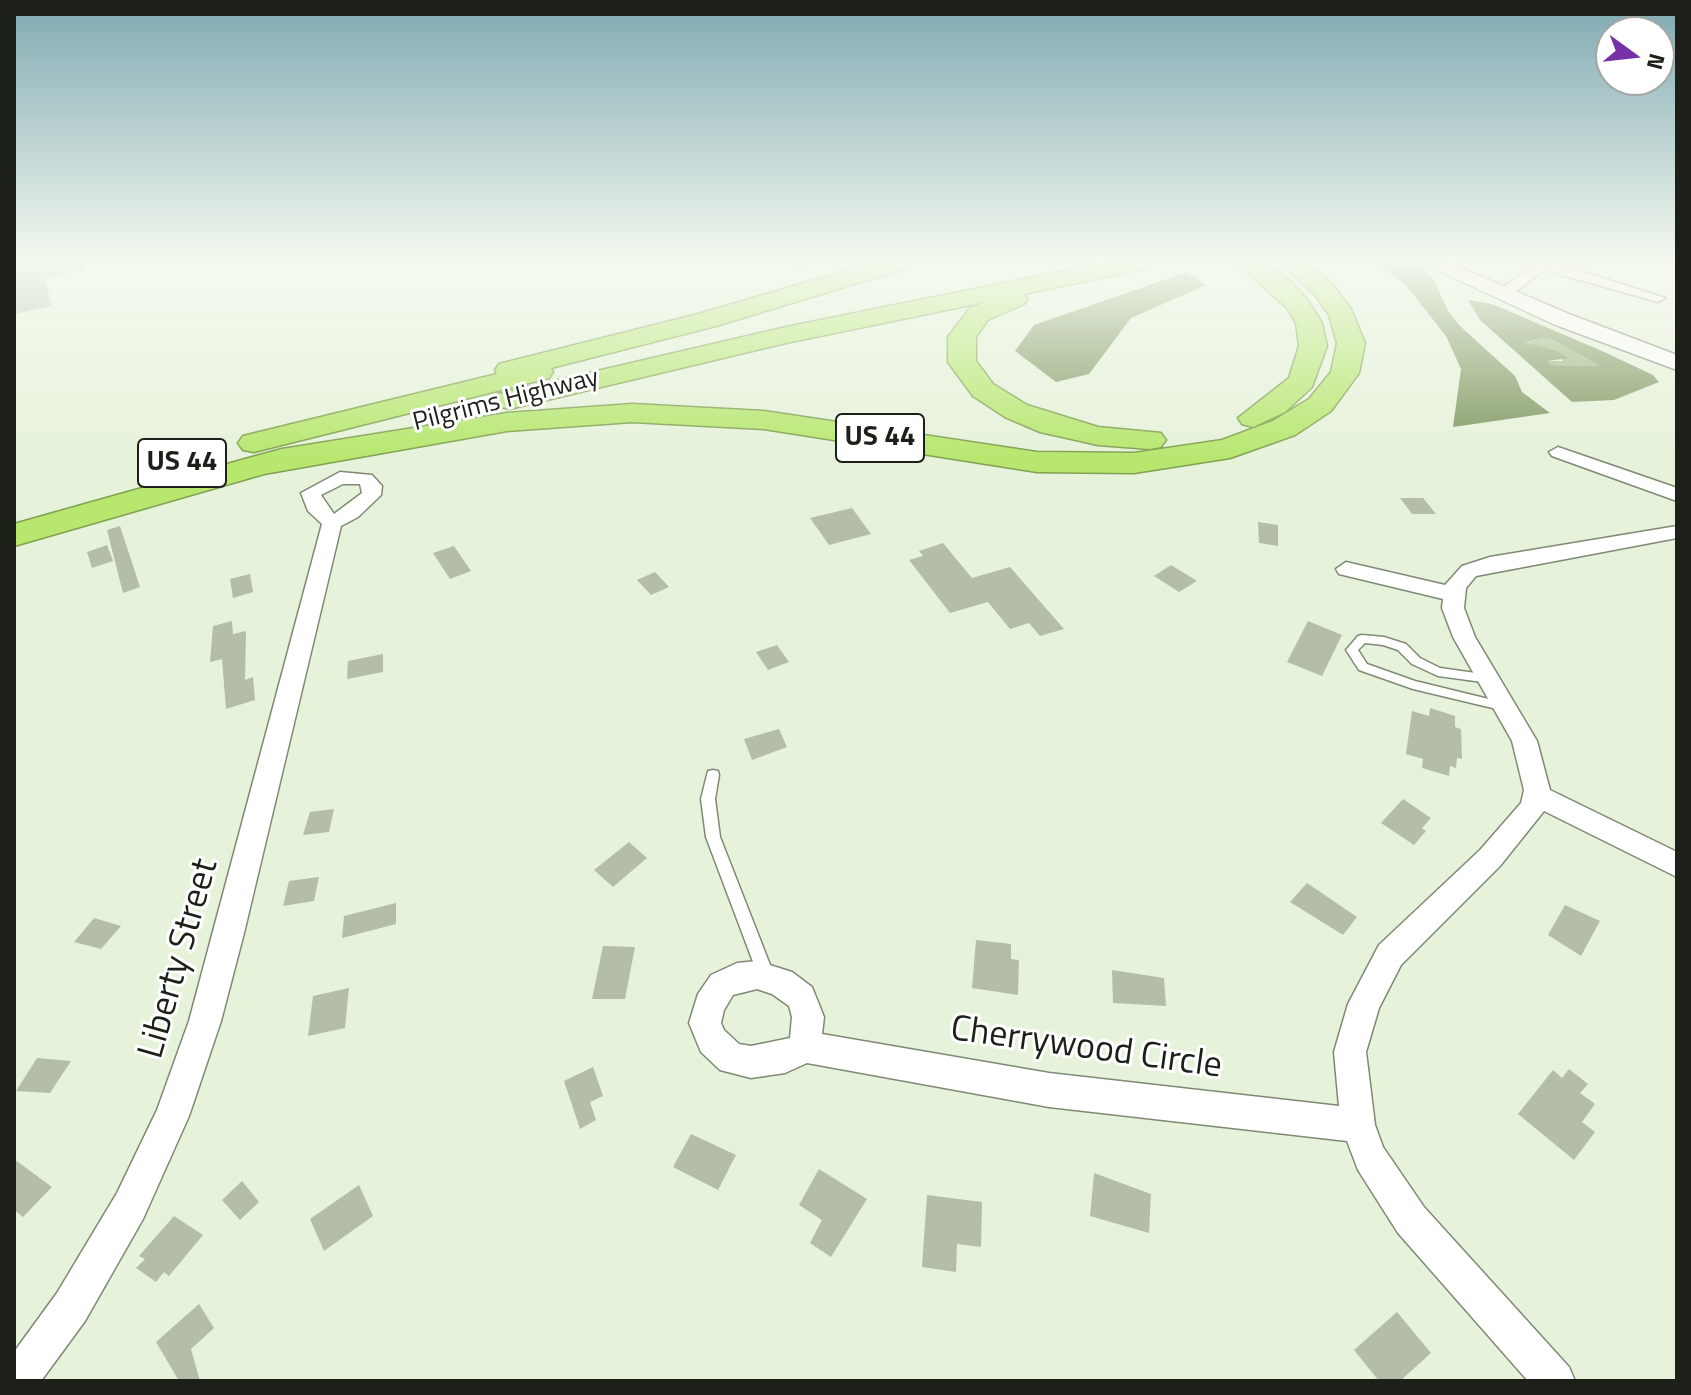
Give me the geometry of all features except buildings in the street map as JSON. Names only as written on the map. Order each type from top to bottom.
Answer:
[{"type":"highway","name":"US 44","points":[[350,416],[435,389],[679,327]]},
{"type":"highway","name":"Pilgrims Highway","points":[[14,509],[350,416],[739,327]]},
{"type":"highway","name":"Pilgrims Highway","points":[[14,535],[256,466],[667,362],[834,327]]},
{"type":"highway","points":[[967,327],[960,345],[962,362],[974,380],[994,399],[1016,411],[1051,425],[1098,436],[1174,439],[1242,424],[1274,406],[1302,381],[1313,346],[1310,327]]},
{"type":"highway","name":"US 44","points":[[256,466],[507,422],[632,413],[764,420],[1037,462],[1134,463],[1197,455],[1260,438],[1303,418],[1335,390],[1345,373],[1351,343],[1346,327]]},
{"type":"main road","points":[[1586,327],[1677,363]]},
{"type":"street","points":[[1558,452],[1677,495]]},
{"type":"street","name":"Liberty Street","points":[[17,1381],[71,1307],[130,1206],[172,1116],[205,1021],[229,933],[332,523]]},
{"type":"street","points":[[1452,594],[1469,571],[1485,565],[1677,532]]},
{"type":"street","points":[[1346,569],[1452,594]]},
{"type":"street","points":[[1452,594],[1464,637],[1505,707],[1534,769],[1536,795],[1533,807],[1521,825],[1390,955],[1364,1004],[1350,1052],[1358,1125],[1370,1158],[1411,1220],[1555,1381]]},
{"type":"street","points":[[1536,795],[1677,865]]},
{"type":"street","name":"Cherrywood Circle","points":[[767,978],[737,977],[722,985],[709,1005],[705,1023],[712,1041],[731,1059],[751,1062],[785,1057],[805,1047],[1049,1090],[1358,1125]]},
{"type":"street","points":[[767,978],[781,982],[801,997],[808,1017],[805,1047]]},
{"type":"lane","points":[[1490,679],[1438,672],[1416,661],[1402,647],[1384,641],[1362,639],[1352,650],[1363,667],[1434,692],[1505,707]]},
{"type":"lane","points":[[1434,692],[1438,672]]},
{"type":"lane","points":[[713,775],[708,799],[713,837],[767,978]]},
{"type":"shaded area","points":[[1032,327],[1124,327],[1089,374],[1056,382],[1015,351]]},
{"type":"shaded area","points":[[1439,327],[1461,327],[1515,376],[1522,392],[1550,413],[1453,427],[1461,369]]},
{"type":"shaded area","points":[[1488,327],[1546,327],[1653,375],[1659,382],[1614,400],[1572,402]],"holes":[[[1541,338],[1553,340],[1600,366],[1550,365],[1548,361],[1568,358],[1555,350],[1526,343]]]},
{"type":"shaded area","points":[[1540,338],[1553,340],[1600,366],[1550,365],[1548,361],[1563,361],[1555,350],[1526,344]]}]
